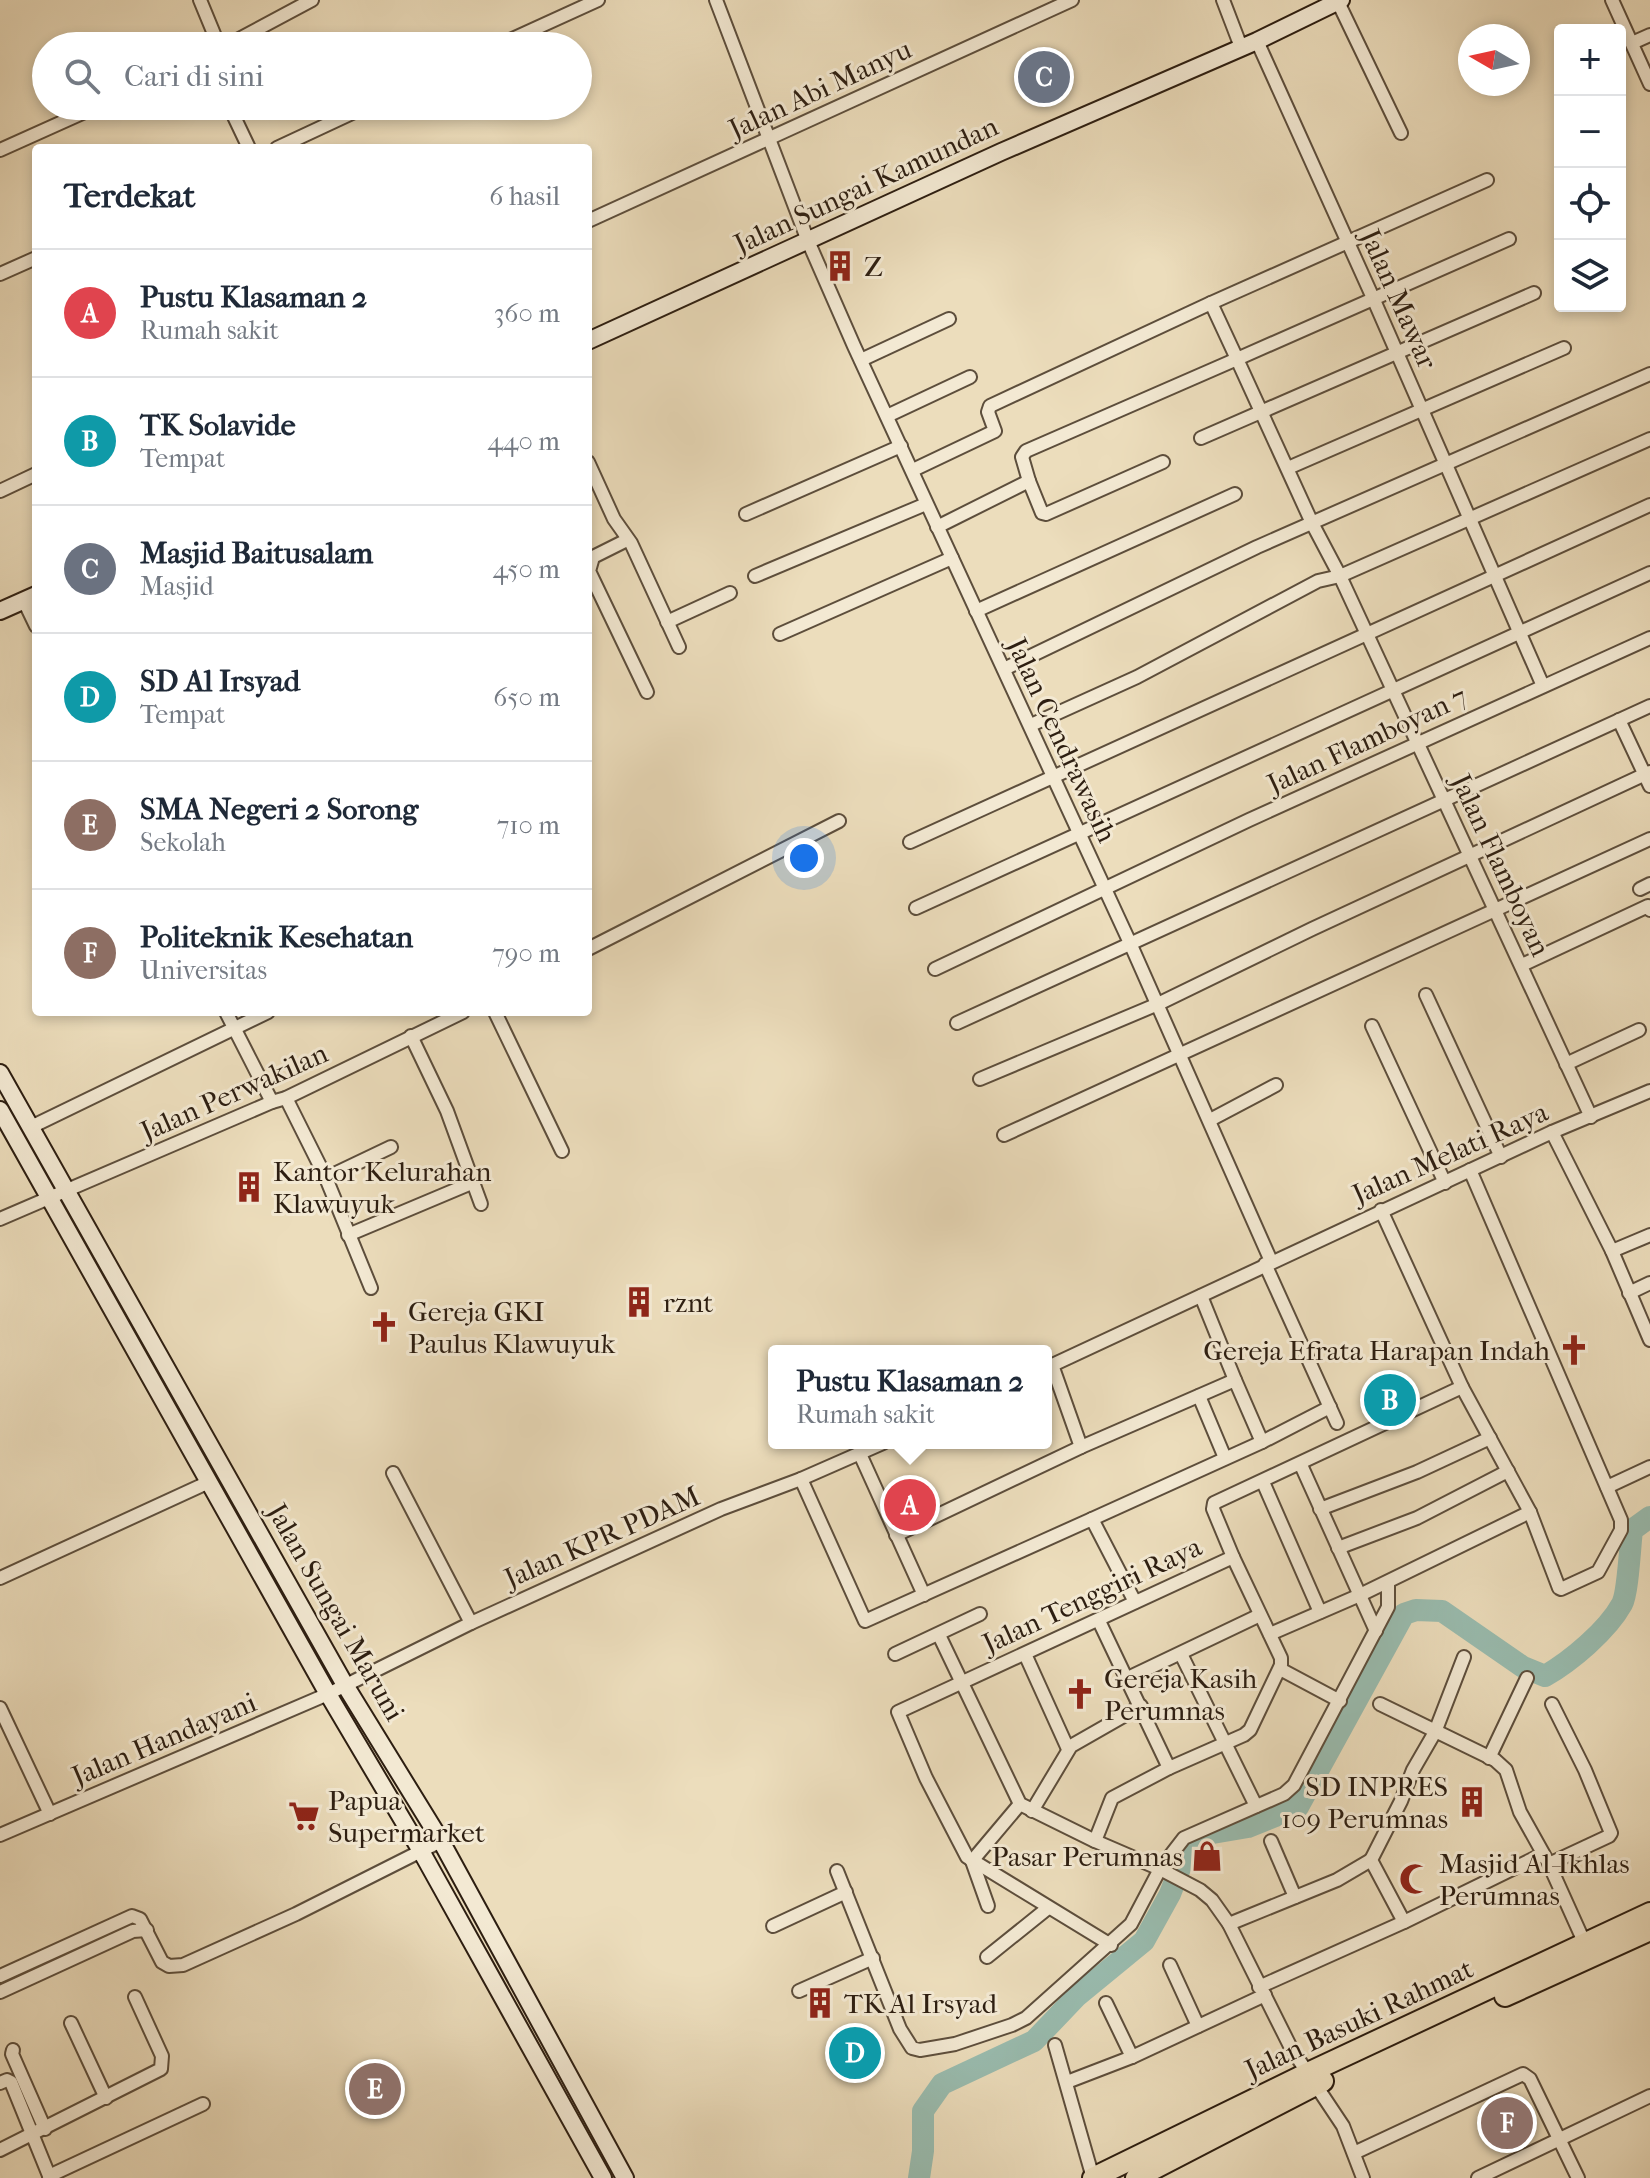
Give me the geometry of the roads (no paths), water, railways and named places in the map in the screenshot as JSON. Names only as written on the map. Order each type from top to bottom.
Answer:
[{"type":"highway","name":"Jalan Basuki Rahmat","points":[[1499,1991],[1650,1913]]},
{"type":"highway","name":"Jalan Basuki Rahmat","points":[[1093,2178],[1499,1991],[1650,1930]]},
{"type":"highway","name":"Jalan Basuki Rahmat","points":[[1139,2177],[1312,2078]]},
{"type":"main road","name":"Jalan Sungai Kamundan","points":[[592,339],[1339,1]]},
{"type":"main road","points":[[0,611],[30,598]]},
{"type":"main road","name":"Jalan Sungai Maruni","points":[[0,1073],[345,1685],[441,1841],[625,2178]]},
{"type":"main road","name":"Jalan Sungai Maruni","points":[[0,1110],[5,1131],[48,1197],[328,1694],[421,1851],[603,2178]]},
{"type":"street","points":[[200,0],[213,32]]},
{"type":"street","points":[[252,32],[312,0]]},
{"type":"street","points":[[528,32],[598,0]]},
{"type":"street","name":"Jalan Cendrawasih","points":[[716,0],[808,241],[926,504],[1158,1004],[1268,1262]]},
{"type":"street","name":"Jalan Abi Manyu","points":[[592,219],[1072,0]]},
{"type":"street","name":"Jalan Mawar","points":[[1223,0],[1249,44],[1348,241],[1543,686]]},
{"type":"street","points":[[1612,0],[1650,84]]},
{"type":"street","points":[[1339,1],[1401,133]]},
{"type":"street","points":[[1632,43],[1650,35]]},
{"type":"street","points":[[0,150],[67,120]]},
{"type":"street","points":[[236,120],[247,144]]},
{"type":"street","points":[[286,144],[337,120]]},
{"type":"street","points":[[913,470],[995,431],[988,412],[990,406],[1487,180]]},
{"type":"street","points":[[1163,462],[1046,514],[1042,513],[1022,457],[1026,451],[1509,239]]},
{"type":"street","points":[[0,274],[32,260]]},
{"type":"street","points":[[1201,438],[1534,293]]},
{"type":"street","name":"Jalan Flamboyan","points":[[1211,303],[1591,1117]]},
{"type":"street","points":[[861,360],[949,319]]},
{"type":"street","points":[[1288,468],[1564,348]]},
{"type":"street","points":[[1004,669],[1312,523],[1650,374]]},
{"type":"street","points":[[887,416],[970,377]]},
{"type":"street","points":[[1031,725],[1137,677],[1285,601],[1304,588],[1340,576],[1471,520],[1650,439]]},
{"type":"street","points":[[746,514],[901,446]]},
{"type":"street","points":[[592,472],[602,496],[631,543],[679,647]]},
{"type":"street","points":[[0,491],[32,476]]},
{"type":"street","points":[[937,527],[1029,481]]},
{"type":"street","points":[[976,611],[1235,494]]},
{"type":"street","points":[[755,576],[926,504]]},
{"type":"street","points":[[910,842],[1650,505]]},
{"type":"street","points":[[592,560],[593,557],[627,540]]},
{"type":"street","points":[[780,634],[952,558]]},
{"type":"street","points":[[916,908],[1650,573]]},
{"type":"street","points":[[592,577],[647,692]]},
{"type":"street","points":[[667,622],[730,593]]},
{"type":"street","name":"Jalan Flamboyan 7","points":[[935,969],[1418,742],[1650,638]]},
{"type":"street","points":[[957,1023],[1650,706]]},
{"type":"street","points":[[980,1079],[1158,1004],[1470,855],[1648,778],[1619,720]]},
{"type":"street","points":[[592,947],[839,821]]},
{"type":"street","points":[[1004,1135],[1650,839]]},
{"type":"street","points":[[1522,965],[1648,906],[1650,910]]},
{"type":"street","points":[[1426,995],[1501,1157]]},
{"type":"street","points":[[228,1016],[272,1102]]},
{"type":"street","points":[[31,1127],[260,1016]]},
{"type":"street","name":"Jalan Perwakilan","points":[[0,1219],[286,1098],[454,1016]]},
{"type":"street","points":[[497,1016],[562,1151]]},
{"type":"street","points":[[1372,1026],[1445,1183]]},
{"type":"street","points":[[1566,1064],[1639,1030]]},
{"type":"street","points":[[411,1036],[447,1111],[481,1204]]},
{"type":"street","points":[[1210,1120],[1276,1085]]},
{"type":"street","name":"Jalan Melati Raya","points":[[1268,1262],[1552,1132],[1650,1091]]},
{"type":"street","points":[[286,1098],[326,1178],[371,1288]]},
{"type":"street","points":[[1552,1132],[1612,1251],[1650,1340]]},
{"type":"street","points":[[326,1178],[391,1147]]},
{"type":"street","points":[[1381,1210],[1462,1387],[1530,1512],[1561,1589],[1596,1574],[1621,1530],[1621,1520],[1470,1170]]},
{"type":"street","points":[[348,1235],[474,1182]]},
{"type":"street","points":[[1612,1251],[1650,1235]]},
{"type":"street","points":[[1052,1365],[1268,1262],[1337,1423]]},
{"type":"street","points":[[1629,1293],[1650,1283]]},
{"type":"street","points":[[1201,1296],[1262,1442]]},
{"type":"street","points":[[1052,1374],[1081,1447]]},
{"type":"street","points":[[896,1535],[1081,1447],[1235,1380]]},
{"type":"street","name":"Jalan Tenggiri Raya","points":[[972,1861],[957,1840],[898,1714],[899,1710],[1233,1557],[1213,1504],[1462,1387]]},
{"type":"street","points":[[1199,1396],[1225,1458]]},
{"type":"street","points":[[801,1479],[861,1618],[869,1621],[1262,1442],[1330,1407]]},
{"type":"street","points":[[1320,1509],[1417,1472],[1490,1438]]},
{"type":"street","name":"Jalan KPR PDAM","points":[[345,1685],[471,1623],[721,1509],[870,1449]]},
{"type":"street","points":[[860,1454],[924,1595]]},
{"type":"street","points":[[1301,1465],[1376,1631]]},
{"type":"street","points":[[1607,1487],[1650,1467]]},
{"type":"street","points":[[1338,1548],[1417,1518],[1508,1471]]},
{"type":"street","points":[[393,1473],[471,1623]]},
{"type":"street","points":[[0,1578],[209,1482]]},
{"type":"street","points":[[1263,1482],[1320,1612]]},
{"type":"street","points":[[1270,1634],[1388,1582],[1530,1512]]},
{"type":"street","points":[[1092,1519],[1135,1602]]},
{"type":"street","points":[[1095,1841],[1108,1804],[1115,1796],[1250,1730],[1280,1669],[1281,1658],[1233,1557]]},
{"type":"street","points":[[837,1871],[900,2029],[912,2048],[920,2050],[969,2040],[1022,2020],[1111,1945],[1135,1918],[1184,1838],[1284,1794],[1294,1785],[1389,1603],[1388,1582]]},
{"type":"street","points":[[895,1654],[980,1614]]},
{"type":"street","points":[[1128,1678],[1260,1615]]},
{"type":"street","points":[[1099,1621],[1169,1768]]},
{"type":"street","points":[[939,1635],[1020,1804],[1162,1870],[1200,1890],[1212,1900],[1229,1924],[1291,2048],[1343,2126],[1363,2178]]},
{"type":"street","points":[[1025,1654],[1068,1749]]},
{"type":"street","points":[[1181,1654],[1256,1806]]},
{"type":"street","points":[[1229,1924],[1359,1869],[1371,1860],[1413,1770],[1435,1732],[1464,1657]]},
{"type":"street","points":[[1280,1669],[1340,1701]]},
{"type":"street","points":[[1489,1758],[1527,1678]]},
{"type":"street","name":"Jalan Handayani","points":[[0,1835],[345,1685]]},
{"type":"street","points":[[1380,1704],[1489,1758],[1506,1770],[1520,1812],[1546,1859],[1585,1944]]},
{"type":"street","points":[[1067,2082],[1132,2057],[1198,2026],[1262,1991],[1404,1922],[1546,1859],[1609,1836],[1611,1833],[1585,1770],[1552,1704]]},
{"type":"street","points":[[1032,1811],[1068,1749],[1141,1706]]},
{"type":"street","points":[[0,1708],[50,1814]]},
{"type":"street","points":[[972,1861],[1020,1804]]},
{"type":"street","points":[[0,1976],[127,1917],[140,1919],[162,1962],[169,1966],[183,1965],[296,1914],[441,1841]]},
{"type":"street","points":[[1271,1841],[1295,1897]]},
{"type":"street","points":[[1371,1860],[1404,1922]]},
{"type":"street","points":[[972,1861],[988,1906]]},
{"type":"street","points":[[972,1861],[1111,1945]]},
{"type":"street","points":[[773,1926],[846,1892]]},
{"type":"street","points":[[987,1957],[1048,1908]]},
{"type":"street","points":[[0,1992],[133,1931],[147,1930]]},
{"type":"street","points":[[799,1991],[873,1958]]},
{"type":"street","points":[[1170,1965],[1198,2026]]},
{"type":"street","points":[[0,2150],[157,2072],[163,2065],[160,2050],[135,1997]]},
{"type":"street","points":[[1106,2003],[1132,2057]]},
{"type":"street","points":[[71,2023],[106,2098]]},
{"type":"street","points":[[1055,2045],[1093,2178]]},
{"type":"street","points":[[13,2050],[12,2054],[45,2129]]},
{"type":"street","points":[[1354,2153],[1523,2074],[1530,2079],[1578,2178]]},
{"type":"street","points":[[4,2082],[50,2177],[203,2104]]},
{"type":"street","points":[[1478,2178],[1650,2096]]},
{"type":"waterway","points":[[919,2178],[923,2111],[942,2084],[1034,2041],[1077,1996],[1144,1941],[1170,1894],[1185,1846],[1201,1835],[1248,1827],[1298,1807],[1404,1614],[1416,1610],[1442,1611],[1523,1667],[1545,1676],[1588,1644],[1622,1604],[1632,1530],[1650,1517]]},
{"type":"place","name":"Masjid Baitusalam","points":[[1044,77]]},
{"type":"place","name":"Z","points":[[840,266]]},
{"type":"place","name":"Kantor Kelurahan Klawuyuk","points":[[249,1187]]},
{"type":"place","name":"rznt","points":[[639,1302]]},
{"type":"place","name":"Gereja GKI Paulus Klawuyuk","points":[[384,1327]]},
{"type":"place","name":"Gereja Efrata Harapan Indah","points":[[1574,1350]]},
{"type":"place","name":"TK Solavide","points":[[1390,1400]]},
{"type":"place","name":"Pustu Klasaman 2","points":[[910,1505]]},
{"type":"place","name":"Gereja Kasih Perumnas","points":[[1080,1694]]},
{"type":"place","name":"SD INPRES 109 Perumnas","points":[[1472,1802]]},
{"type":"place","name":"Papua Supermarket","points":[[304,1816]]},
{"type":"place","name":"Pasar Perumnas","points":[[1207,1856]]},
{"type":"place","name":"Masjid Al-Ikhlas Perumnas","points":[[1415,1879]]},
{"type":"place","name":"TK Al Irsyad","points":[[820,2003]]},
{"type":"place","name":"SD Al Irsyad","points":[[855,2053]]},
{"type":"place","name":"SMA Negeri 2 Sorong","points":[[375,2089]]},
{"type":"place","name":"Politeknik Kesehatan","points":[[1507,2123]]}]
